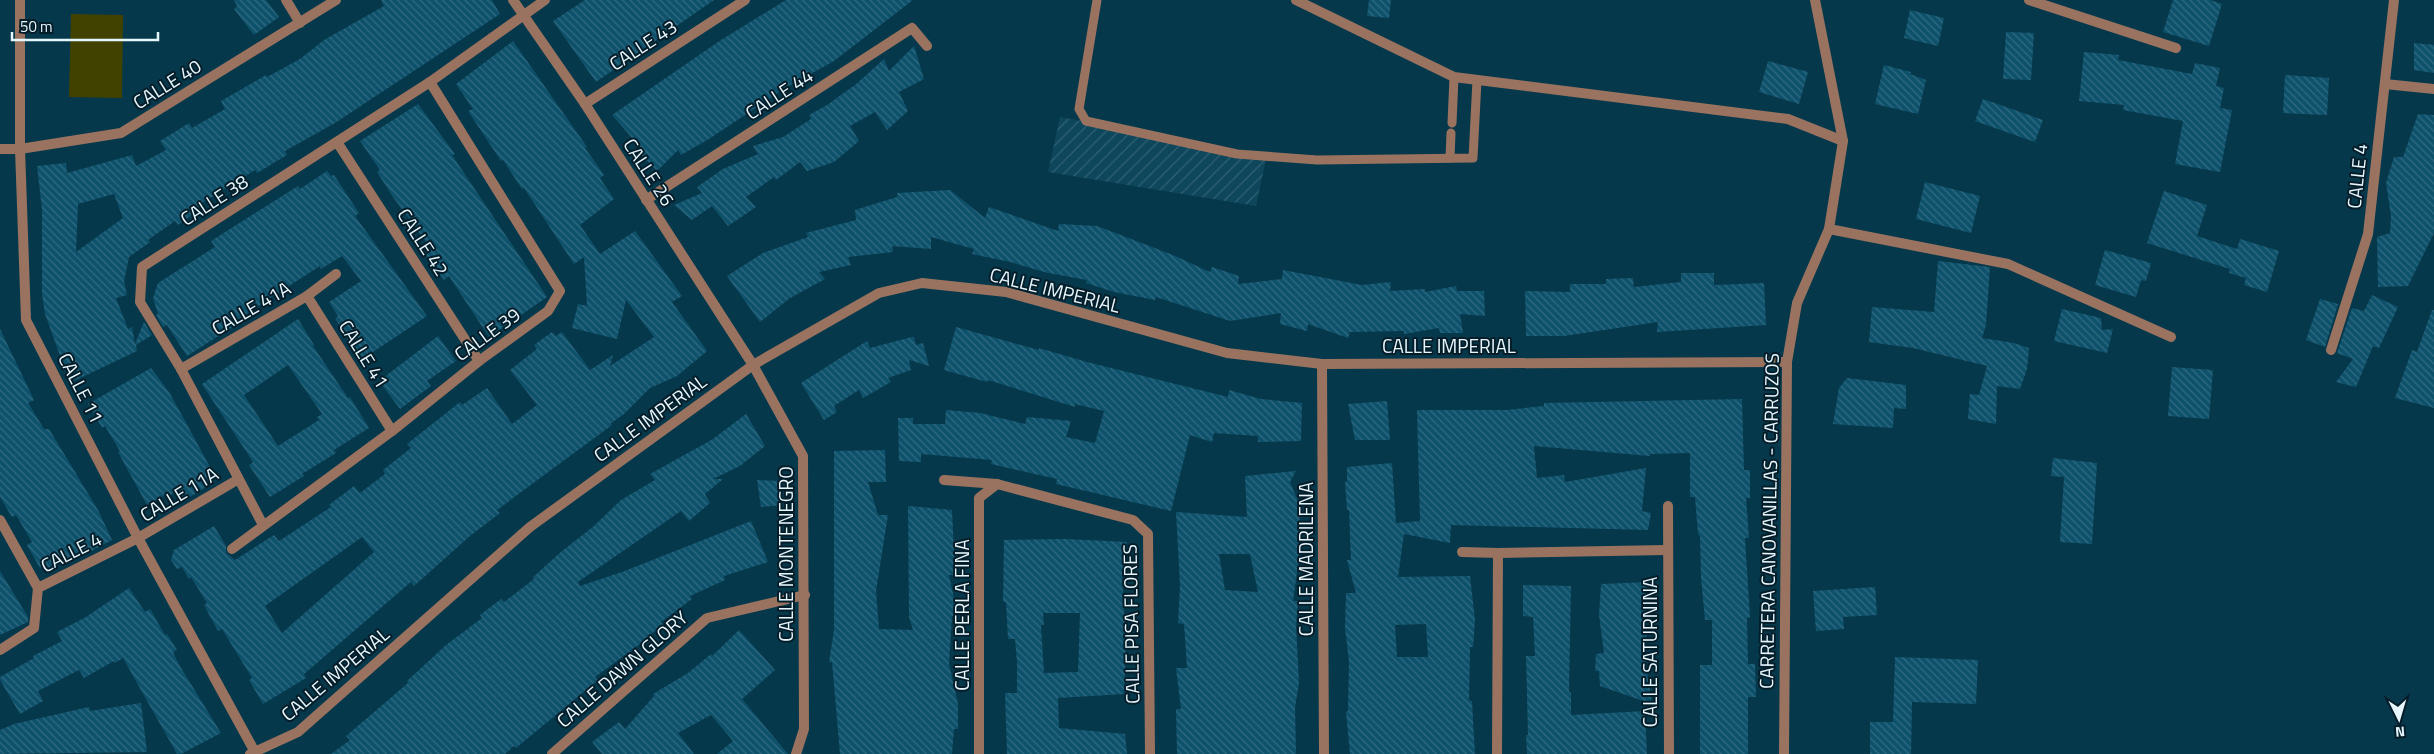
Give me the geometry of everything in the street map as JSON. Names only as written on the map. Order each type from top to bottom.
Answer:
[{"type":"street","name":"CALLE 11","points":[[20,0],[20,149],[26,320],[138,538],[254,754]]},
{"type":"street","points":[[286,0],[300,23]]},
{"type":"street","name":"CALLE 40","points":[[0,149],[20,149],[121,133],[336,0]]},
{"type":"street","name":"CALLE 26","points":[[512,0],[585,104],[753,365]]},
{"type":"street","name":"CALLE 38","points":[[263,525],[237,480],[181,369],[140,302],[142,267],[430,82],[544,0]]},
{"type":"street","name":"CALLE 43","points":[[585,104],[745,0]]},
{"type":"street","points":[[1296,0],[1454,77],[1788,120],[1843,141]]},
{"type":"street","name":"CARRETERA CANOVANILLAS - CARRUZOS","points":[[1784,754],[1787,362],[1796,303],[1830,229],[1843,141],[1815,0]]},
{"type":"street","points":[[2029,0],[2176,48]]},
{"type":"street","name":"CALLE 4","points":[[2331,350],[2368,234],[2394,0]]},
{"type":"street","name":"CALLE 44","points":[[646,200],[912,28],[927,46]]},
{"type":"street","name":"CALLE 39","points":[[232,550],[263,525],[392,431],[479,361],[548,311],[560,291],[430,82]]},
{"type":"street","points":[[2385,84],[2434,89]]},
{"type":"street","name":"CALLE 42","points":[[337,142],[479,361]]},
{"type":"street","points":[[1830,229],[2008,264],[2171,337]]},
{"type":"street","name":"CALLE 41A","points":[[181,369],[306,296],[336,274]]},
{"type":"street","name":"CALLE IMPERIAL","points":[[254,754],[298,732],[530,527],[753,365],[879,293],[922,283],[1006,292],[1228,353],[1322,364],[1787,362]]},
{"type":"street","name":"CALLE 41","points":[[306,296],[392,431]]},
{"type":"street","name":"CALLE MADRILENA","points":[[1322,364],[1324,754]]},
{"type":"street","name":"CALLE MONTENEGRO","points":[[753,365],[803,456],[804,729],[796,754]]},
{"type":"street","name":"CALLE 11A","points":[[138,538],[237,480]]},
{"type":"street","name":"CALLE PISA FLORES","points":[[944,480],[998,484],[1133,520],[1148,534],[1150,754]]},
{"type":"street","name":"CALLE PERLA FINA","points":[[979,754],[979,498],[998,484]]},
{"type":"street","name":"CALLE SATURNINA","points":[[1668,506],[1669,754]]},
{"type":"street","points":[[0,520],[38,588]]},
{"type":"street","name":"CALLE 4","points":[[0,650],[34,628],[38,588],[138,538]]},
{"type":"street","points":[[1462,552],[1667,550]]},
{"type":"street","points":[[1497,754],[1498,553]]},
{"type":"street","name":"CALLE DAWN GLORY","points":[[552,754],[707,618],[805,595]]},
{"type":"lane","points":[[1097,0],[1079,109],[1086,122],[1237,154],[1317,160],[1472,158],[1476,80]]},
{"type":"lane","points":[[1452,122],[1454,77]]},
{"type":"lane","points":[[1450,158],[1451,133]]},
{"type":"shaded area","points":[[71,14],[123,15],[122,98],[69,97]]},
{"type":"shaded area","points":[[1060,117],[1267,155],[1256,206],[1048,172]]},
{"type":"building","points":[[234,0],[266,0],[279,17],[254,35],[234,9],[237,6]]},
{"type":"building","points":[[381,0],[492,0],[500,14],[335,123],[285,151],[287,155],[257,173],[255,170],[202,203],[204,206],[178,225],[175,221],[148,240],[150,242],[129,257],[124,281],[127,295],[116,298],[128,329],[132,327],[135,344],[144,322],[152,335],[136,345],[137,351],[74,381],[62,361],[45,314],[42,294],[42,209],[37,166],[66,163],[67,173],[132,155],[136,166],[166,150],[160,141],[189,123],[192,128],[225,109],[221,101],[266,75],[267,77],[300,59],[324,40],[384,6]],"holes":[[[114,194],[123,218],[76,252],[78,204]]]},
{"type":"building","points":[[585,0],[714,0],[596,82],[553,21]]},
{"type":"building","points":[[786,0],[913,0],[834,61],[787,87],[709,139],[681,155],[678,150],[657,171],[636,149],[640,147],[612,115],[721,40]]},
{"type":"building","points":[[1369,0],[1391,0],[1389,18],[1367,16]]},
{"type":"building","points":[[2173,0],[2210,0],[2222,4],[2209,46],[2163,32]]},
{"type":"building","points":[[1910,10],[1944,18],[1938,46],[1904,38]]},
{"type":"building","points":[[2006,32],[2034,33],[2031,80],[2003,79]]},
{"type":"building","points":[[513,41],[587,147],[585,148],[604,175],[600,178],[614,199],[580,225],[600,254],[635,231],[682,296],[672,302],[707,351],[677,376],[650,388],[624,414],[610,424],[612,425],[497,510],[500,513],[470,536],[414,586],[411,582],[304,674],[306,678],[263,704],[249,680],[252,678],[222,629],[218,631],[204,605],[207,603],[191,577],[189,579],[182,567],[177,569],[171,560],[174,550],[214,526],[226,546],[226,553],[235,560],[274,535],[279,541],[331,507],[329,505],[354,486],[360,493],[385,474],[383,470],[411,448],[407,444],[460,402],[462,405],[487,388],[512,424],[537,405],[510,370],[537,349],[534,345],[552,332],[556,336],[562,332],[590,370],[613,355],[610,366],[654,337],[626,300],[617,339],[572,328],[578,304],[587,306],[584,257],[574,264],[524,188],[522,189],[503,160],[501,161],[468,111],[473,109],[456,84]],"holes":[[[362,537],[374,552],[282,633],[265,606]]]},
{"type":"building","points":[[2414,43],[2434,45],[2434,73],[2414,70]]},
{"type":"building","points":[[914,46],[924,79],[899,92],[908,111],[887,130],[875,112],[850,126],[859,141],[834,162],[807,171],[800,162],[776,180],[774,177],[746,197],[756,207],[728,226],[712,206],[692,220],[674,205],[702,193],[697,187],[723,169],[758,154],[753,146],[783,137],[811,119],[809,115],[855,85],[884,59],[889,71]]},
{"type":"building","points":[[2084,52],[2119,55],[2118,60],[2192,74],[2195,63],[2220,68],[2216,86],[2224,88],[2220,108],[2232,110],[2220,172],[2175,164],[2183,121],[2123,110],[2124,105],[2079,101]]},
{"type":"building","points":[[1768,61],[1808,72],[1799,104],[1759,92]]},
{"type":"building","points":[[1884,65],[1911,72],[1910,74],[1926,80],[1918,114],[1875,104]]},
{"type":"building","points":[[2285,75],[2329,78],[2327,115],[2283,113]]},
{"type":"building","points":[[1983,99],[2043,120],[2035,142],[1975,121]]},
{"type":"building","points":[[418,104],[455,154],[452,155],[547,297],[489,337],[449,276],[444,280],[426,255],[432,250],[393,197],[377,172],[380,170],[360,141]]},
{"type":"building","points":[[2418,114],[2434,115],[2434,233],[2408,286],[2378,287],[2377,237],[2390,233],[2391,216],[2386,183],[2394,157],[2403,157]]},
{"type":"building","points":[[327,171],[331,176],[334,175],[359,213],[355,216],[427,316],[361,360],[335,318],[338,316],[329,302],[361,281],[342,256],[321,269],[320,266],[264,302],[232,324],[234,326],[187,356],[167,325],[163,327],[156,315],[158,314],[153,298],[158,283],[215,247],[211,241],[298,186],[300,189]]},
{"type":"building","points":[[1925,182],[1980,196],[1971,233],[1916,219]]},
{"type":"building","points":[[950,190],[985,218],[989,207],[1058,231],[1059,224],[1097,226],[1173,255],[1210,272],[1212,267],[1239,276],[1238,284],[1282,279],[1283,270],[1362,285],[1391,282],[1390,291],[1425,289],[1425,292],[1456,286],[1457,291],[1484,291],[1485,316],[1460,314],[1463,333],[1440,333],[1439,328],[1404,334],[1404,331],[1350,332],[1348,338],[1308,324],[1307,331],[1280,324],[1281,313],[1230,321],[1156,297],[1155,300],[1114,292],[1086,283],[1087,280],[1048,273],[972,254],[974,249],[931,237],[931,249],[892,246],[893,252],[848,257],[851,265],[819,272],[825,279],[790,298],[760,322],[727,276],[763,253],[808,237],[806,233],[856,220],[855,210],[897,197],[897,193]]},
{"type":"building","points":[[2164,191],[2207,205],[2197,236],[2237,249],[2240,239],[2279,251],[2267,292],[2244,285],[2246,278],[2229,273],[2230,269],[2147,243]]},
{"type":"building","points":[[2105,250],[2151,263],[2146,281],[2141,280],[2136,297],[2095,285]]},
{"type":"building","points":[[1938,261],[1990,267],[1986,325],[1982,338],[2014,343],[2029,348],[2027,369],[2020,389],[1997,386],[1996,424],[1968,419],[1970,394],[1979,395],[1987,366],[1913,348],[1869,342],[1872,307],[1934,312]]},
{"type":"building","points":[[1681,273],[1714,273],[1714,285],[1764,283],[1766,325],[1657,332],[1658,322],[1564,336],[1526,336],[1525,291],[1570,292],[1570,284],[1606,284],[1606,279],[1633,278],[1634,287],[1681,282]]},
{"type":"building","points":[[2372,295],[2398,307],[2379,348],[2373,346],[2356,387],[2336,382],[2353,359],[2337,353],[2352,308],[2364,311]]},
{"type":"building","points":[[2320,299],[2338,304],[2325,347],[2306,340]]},
{"type":"building","points":[[2062,309],[2101,318],[2102,330],[2113,329],[2107,353],[2054,341]]},
{"type":"building","points":[[2432,310],[2434,310],[2434,408],[2395,398],[2412,350],[2417,352]]},
{"type":"building","points":[[298,319],[313,346],[348,398],[350,397],[369,428],[334,450],[336,453],[302,474],[304,476],[270,497],[249,465],[253,462],[202,384]],"holes":[[[288,365],[322,414],[317,417],[319,420],[278,446],[244,395]]]},
{"type":"building","points":[[956,327],[1039,350],[1039,348],[1087,362],[1228,397],[1229,390],[1261,399],[1302,403],[1301,441],[1258,442],[1258,436],[1214,433],[1212,442],[1190,435],[1171,511],[1056,484],[1057,479],[991,464],[992,460],[921,454],[921,462],[899,461],[898,418],[913,418],[913,424],[945,424],[946,410],[980,413],[1025,424],[1027,417],[1071,421],[1066,437],[1095,443],[1104,411],[1075,404],[1075,407],[988,380],[987,382],[944,370]]},
{"type":"building","points":[[0,329],[34,400],[28,403],[44,429],[49,429],[98,510],[112,540],[80,557],[78,553],[48,571],[45,565],[40,568],[27,545],[32,542],[16,515],[12,517],[0,497]]},
{"type":"building","points":[[438,336],[456,361],[427,381],[431,386],[400,409],[379,381]]},
{"type":"building","points":[[914,337],[916,345],[923,343],[929,366],[909,360],[911,370],[888,378],[891,382],[863,398],[859,390],[834,406],[837,412],[824,420],[801,383],[867,341],[870,348]]},
{"type":"building","points":[[2172,367],[2213,370],[2209,419],[2168,416]]},
{"type":"building","points":[[151,368],[169,392],[184,419],[210,467],[206,469],[214,482],[183,501],[178,491],[166,497],[165,495],[147,505],[118,452],[120,451],[105,426],[102,428],[88,404]]},
{"type":"building","points":[[1847,378],[1906,385],[1906,409],[1894,408],[1893,428],[1833,424],[1839,388]]},
{"type":"building","points":[[1742,399],[1744,470],[1750,470],[1750,498],[1746,498],[1749,538],[1745,538],[1750,617],[1747,618],[1748,664],[1755,664],[1756,697],[1748,697],[1748,754],[1700,754],[1700,665],[1712,665],[1712,620],[1705,620],[1700,536],[1698,534],[1695,497],[1690,497],[1690,453],[1650,454],[1650,456],[1534,446],[1537,478],[1564,475],[1565,482],[1646,468],[1642,511],[1651,513],[1648,530],[1451,525],[1450,543],[1404,534],[1398,577],[1470,576],[1475,620],[1473,647],[1470,647],[1469,700],[1472,701],[1475,754],[1350,754],[1346,712],[1348,711],[1349,662],[1345,628],[1346,593],[1356,593],[1347,560],[1351,560],[1349,510],[1347,510],[1345,482],[1347,482],[1347,467],[1392,463],[1396,523],[1420,521],[1417,410],[1506,410],[1544,406],[1544,403]],"holes":[[[1426,624],[1428,657],[1397,657],[1395,625]]]},
{"type":"building","points":[[1387,401],[1390,440],[1355,440],[1348,404]]},
{"type":"building","points":[[746,414],[765,446],[740,466],[713,479],[723,479],[705,494],[710,503],[689,521],[681,511],[578,582],[580,586],[622,572],[751,521],[768,562],[724,576],[725,580],[690,596],[692,599],[661,622],[663,624],[636,647],[595,677],[598,680],[516,748],[514,746],[505,754],[331,754],[350,740],[346,736],[408,683],[407,681],[446,645],[482,618],[480,615],[501,599],[504,602],[534,579],[533,577],[594,526],[621,500],[655,480],[650,474],[713,439]]},
{"type":"building","points":[[885,450],[886,482],[868,482],[878,515],[888,515],[876,591],[879,629],[913,630],[909,617],[908,506],[952,510],[955,575],[949,575],[958,617],[952,616],[949,664],[958,704],[958,729],[954,729],[952,754],[840,754],[832,662],[829,662],[834,630],[834,451]]},
{"type":"building","points":[[2053,458],[2097,463],[2092,544],[2060,542],[2064,477],[2051,476]]},
{"type":"building","points":[[1296,471],[1290,482],[1300,506],[1298,565],[1293,601],[1298,601],[1296,626],[1299,683],[1295,707],[1296,754],[1177,754],[1176,709],[1181,709],[1176,668],[1187,668],[1184,624],[1178,623],[1180,585],[1176,512],[1247,517],[1245,476]],"holes":[[[1219,554],[1250,554],[1258,592],[1225,590]]]},
{"type":"building","points":[[757,480],[780,481],[781,505],[761,507]]},
{"type":"building","points":[[1065,539],[1127,542],[1125,574],[1122,574],[1126,644],[1124,694],[1058,698],[1059,728],[1125,734],[1127,754],[1007,754],[1005,693],[1017,693],[1017,663],[1015,639],[1008,639],[1006,602],[1003,602],[1004,540]],"holes":[[[1043,613],[1080,613],[1078,672],[1044,673],[1041,625],[1044,625]]]},
{"type":"building","points":[[0,571],[28,617],[28,622],[0,635]]},
{"type":"building","points":[[1648,582],[1646,664],[1652,704],[1600,686],[1599,671],[1595,671],[1596,654],[1604,653],[1599,615],[1601,584]]},
{"type":"building","points":[[1523,585],[1571,586],[1569,692],[1571,693],[1571,715],[1645,711],[1647,754],[1527,754],[1526,656],[1535,656],[1533,617],[1523,616]]},
{"type":"building","points":[[1875,587],[1877,615],[1843,617],[1844,629],[1816,631],[1813,591]]},
{"type":"building","points":[[129,588],[145,612],[150,609],[165,635],[167,634],[177,650],[173,652],[178,663],[221,733],[181,754],[177,754],[123,658],[84,678],[79,670],[38,691],[43,701],[20,714],[0,680],[0,677],[34,658],[33,656],[62,641],[57,632],[86,617]]},
{"type":"building","points":[[739,630],[775,670],[742,699],[788,754],[717,754],[733,741],[711,715],[678,733],[694,754],[602,754],[592,742],[619,722],[625,729],[654,696],[653,694],[688,673],[711,654],[712,656]]},
{"type":"building","points":[[1895,657],[1978,660],[1976,704],[1912,702],[1911,754],[1870,754],[1870,722],[1893,722]]},
{"type":"building","points":[[141,703],[147,752],[0,754],[0,730],[14,724],[89,707],[90,711]]}]
